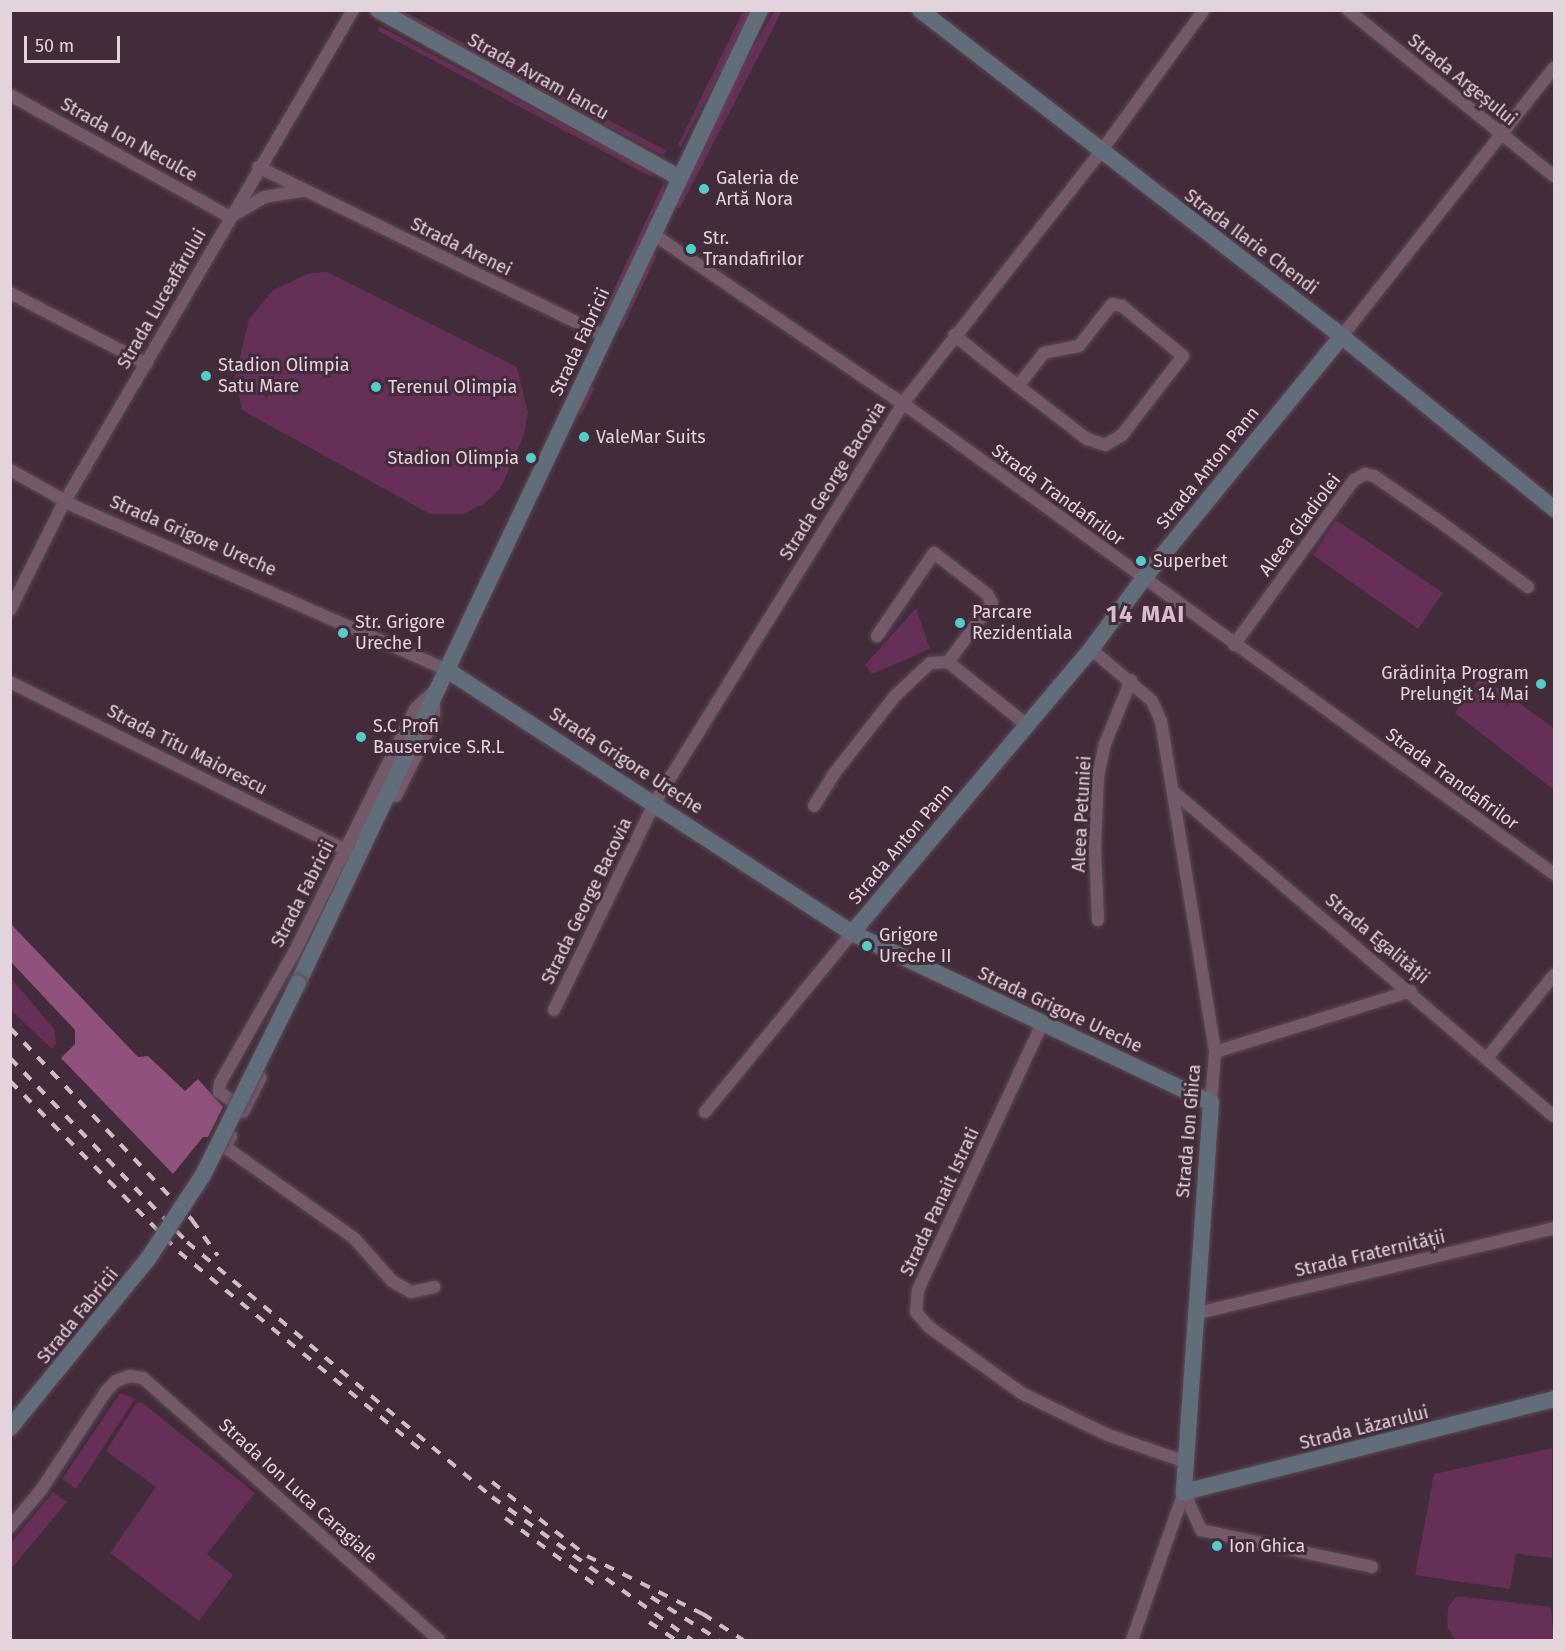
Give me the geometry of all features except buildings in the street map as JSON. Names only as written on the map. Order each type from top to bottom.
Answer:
[{"type":"street","name":"Strada Luceafărului","points":[[10,610],[66,501],[147,364],[258,167],[352,10]]},
{"type":"street","name":"Strada Avram Iancu","points":[[378,10],[678,177]]},
{"type":"street","name":"Strada Fabricii","points":[[10,1428],[148,1259],[203,1175],[298,983],[678,177],[760,10]]},
{"type":"street","name":"Strada Ilarie Chendi","points":[[920,10],[1100,153],[1342,336],[1554,509]]},
{"type":"street","name":"Strada George Bacovia","points":[[554,1010],[655,802],[903,403],[954,335],[1100,153],[1204,10]]},
{"type":"street","name":"Strada Argeșului","points":[[1348,10],[1554,176]]},
{"type":"street","name":"Strada Anton Pann","points":[[705,1112],[1091,649],[1143,578],[1342,336],[1554,68]]},
{"type":"street","name":"Strada Ion Neculce","points":[[10,95],[230,217]]},
{"type":"street","name":"Strada Arenei","points":[[258,167],[303,191],[604,336]]},
{"type":"street","points":[[230,217],[264,197],[303,191]]},
{"type":"street","name":"Strada Trandafirilor","points":[[653,234],[903,403],[1234,645],[1554,874]]},
{"type":"street","points":[[10,293],[147,364]]},
{"type":"street","points":[[954,335],[1018,386],[1087,439],[1105,446],[1122,435],[1183,356],[1122,306],[1112,304],[1079,346],[1044,353],[1018,386]]},
{"type":"street","name":"Strada Grigore Ureche","points":[[10,470],[66,501],[447,670],[655,802],[852,933],[1211,1103]]},
{"type":"street","name":"Aleea Gladiolei","points":[[1234,645],[1354,480],[1365,474],[1412,502],[1528,587]]},
{"type":"street","points":[[878,636],[934,553],[987,594],[992,603],[948,662]]},
{"type":"street","name":"Strada Ion Ghica","points":[[1091,649],[1131,680],[1152,701],[1161,721],[1215,1052],[1183,1461],[1184,1492],[1132,1641]]},
{"type":"street","points":[[814,806],[839,766],[919,669],[930,663],[948,662],[1027,725]]},
{"type":"street","name":"Aleea Petuniei","points":[[1098,920],[1095,847],[1098,776],[1105,744],[1131,680]]},
{"type":"street","name":"Strada Titu Maiorescu","points":[[10,682],[347,851]]},
{"type":"street","name":"Strada Fabricii","points":[[251,1097],[235,1102],[219,1092],[220,1083],[347,851],[415,709],[434,691]]},
{"type":"street","points":[[434,691],[434,719],[225,1147],[354,1238],[392,1281],[411,1292],[434,1287]]},
{"type":"street","name":"Strada Egalității","points":[[1174,792],[1554,1116]]},
{"type":"street","points":[[1486,1058],[1554,975]]},
{"type":"street","points":[[1215,1052],[1411,992]]},
{"type":"street","name":"Strada Panait Istrati","points":[[1042,1024],[918,1290],[916,1312],[929,1328],[1023,1394],[1108,1436],[1183,1461]]},
{"type":"street","name":"Strada Fraternității","points":[[1194,1314],[1554,1228]]},
{"type":"street","name":"Strada Ion Luca Caragiale","points":[[10,1527],[41,1490],[106,1390],[116,1381],[130,1376],[143,1378],[439,1641]]},
{"type":"street","name":"Strada Lăzarului","points":[[1184,1492],[1554,1399]]},
{"type":"street","points":[[1184,1492],[1201,1530],[1372,1567]]},
{"type":"shaded area","points":[[393,11],[403,11],[667,151],[662,155]]},
{"type":"shaded area","points":[[743,11],[753,11],[680,148],[678,145]]},
{"type":"shaded area","points":[[774,11],[782,11],[680,208],[675,207],[728,93]]},
{"type":"shaded area","points":[[379,26],[653,172],[651,177],[378,31]]},
{"type":"shaded area","points":[[663,184],[665,189],[609,314],[601,317]]},
{"type":"shaded area","points":[[653,255],[656,257],[622,329],[618,327]]},
{"type":"shaded area","points":[[327,272],[517,367],[528,413],[524,435],[500,489],[484,504],[463,514],[430,514],[242,410],[235,378],[249,319],[273,290],[310,273]]},
{"type":"shaded area","points":[[590,386],[595,388],[581,416],[578,414]]},
{"type":"shaded area","points":[[1336,520],[1443,593],[1418,629],[1313,555]]},
{"type":"shaded area","points":[[916,608],[930,649],[872,674],[865,665]]},
{"type":"shaded area","points":[[1481,676],[1554,728],[1554,790],[1455,713]]},
{"type":"shaded area","points":[[10,923],[138,1057],[148,1056],[185,1091],[198,1079],[223,1107],[208,1137],[203,1137],[173,1174],[61,1058],[75,1044],[75,1030],[11,962]]},
{"type":"shaded area","points":[[11,978],[54,1029],[56,1044],[52,1049],[11,1010]]},
{"type":"shaded area","points":[[120,1393],[135,1399],[76,1489],[62,1479]]},
{"type":"shaded area","points":[[141,1402],[255,1493],[207,1554],[233,1575],[199,1621],[110,1553],[156,1487],[106,1451],[136,1404]]},
{"type":"shaded area","points":[[1552,1448],[1552,1558],[1516,1554],[1510,1589],[1415,1575],[1434,1474]]},
{"type":"shaded area","points":[[53,1492],[67,1502],[11,1569],[11,1543]]},
{"type":"shaded area","points":[[1457,1596],[1551,1607],[1554,1640],[1455,1640],[1447,1626],[1448,1607]]},
{"type":"railway","points":[[10,1028],[192,1220],[218,1256]]},
{"type":"railway","points":[[10,1058],[187,1242],[492,1497],[692,1640]]},
{"type":"railway","points":[[10,1081],[179,1252],[426,1454]]},
{"type":"railway","points":[[492,1482],[587,1556],[703,1614],[743,1640]]},
{"type":"railway","points":[[505,1518],[594,1584]]},
{"type":"railway","points":[[651,1597],[719,1640]]},
{"type":"railway","points":[[649,1622],[676,1640]]},
{"type":"place","name":"Galeria de Artă Nora","points":[[704,189]]},
{"type":"place","name":"Str. Trandafirilor","points":[[691,249]]},
{"type":"place","name":"Stadion Olimpia Satu Mare","points":[[206,376]]},
{"type":"place","name":"Terenul Olimpia","points":[[376,387]]},
{"type":"place","name":"ValeMar Suits","points":[[584,437]]},
{"type":"place","name":"Stadion Olimpia","points":[[531,458]]},
{"type":"place","name":"Superbet","points":[[1141,561]]},
{"type":"place","name":"Parcare Rezidentiala","points":[[960,623]]},
{"type":"place","name":"Str. Grigore Ureche I","points":[[343,633]]},
{"type":"place","name":"Grădinița Program Prelungit 14 Mai","points":[[1541,684]]},
{"type":"place","name":"S.C Profi Bauservice S.R.L","points":[[361,737]]},
{"type":"place","name":"Grigore Ureche II","points":[[867,946]]},
{"type":"place","name":"Ion Ghica","points":[[1217,1546]]},
{"type":"district","name":"14 MAI","points":[[1146,615]]}]
